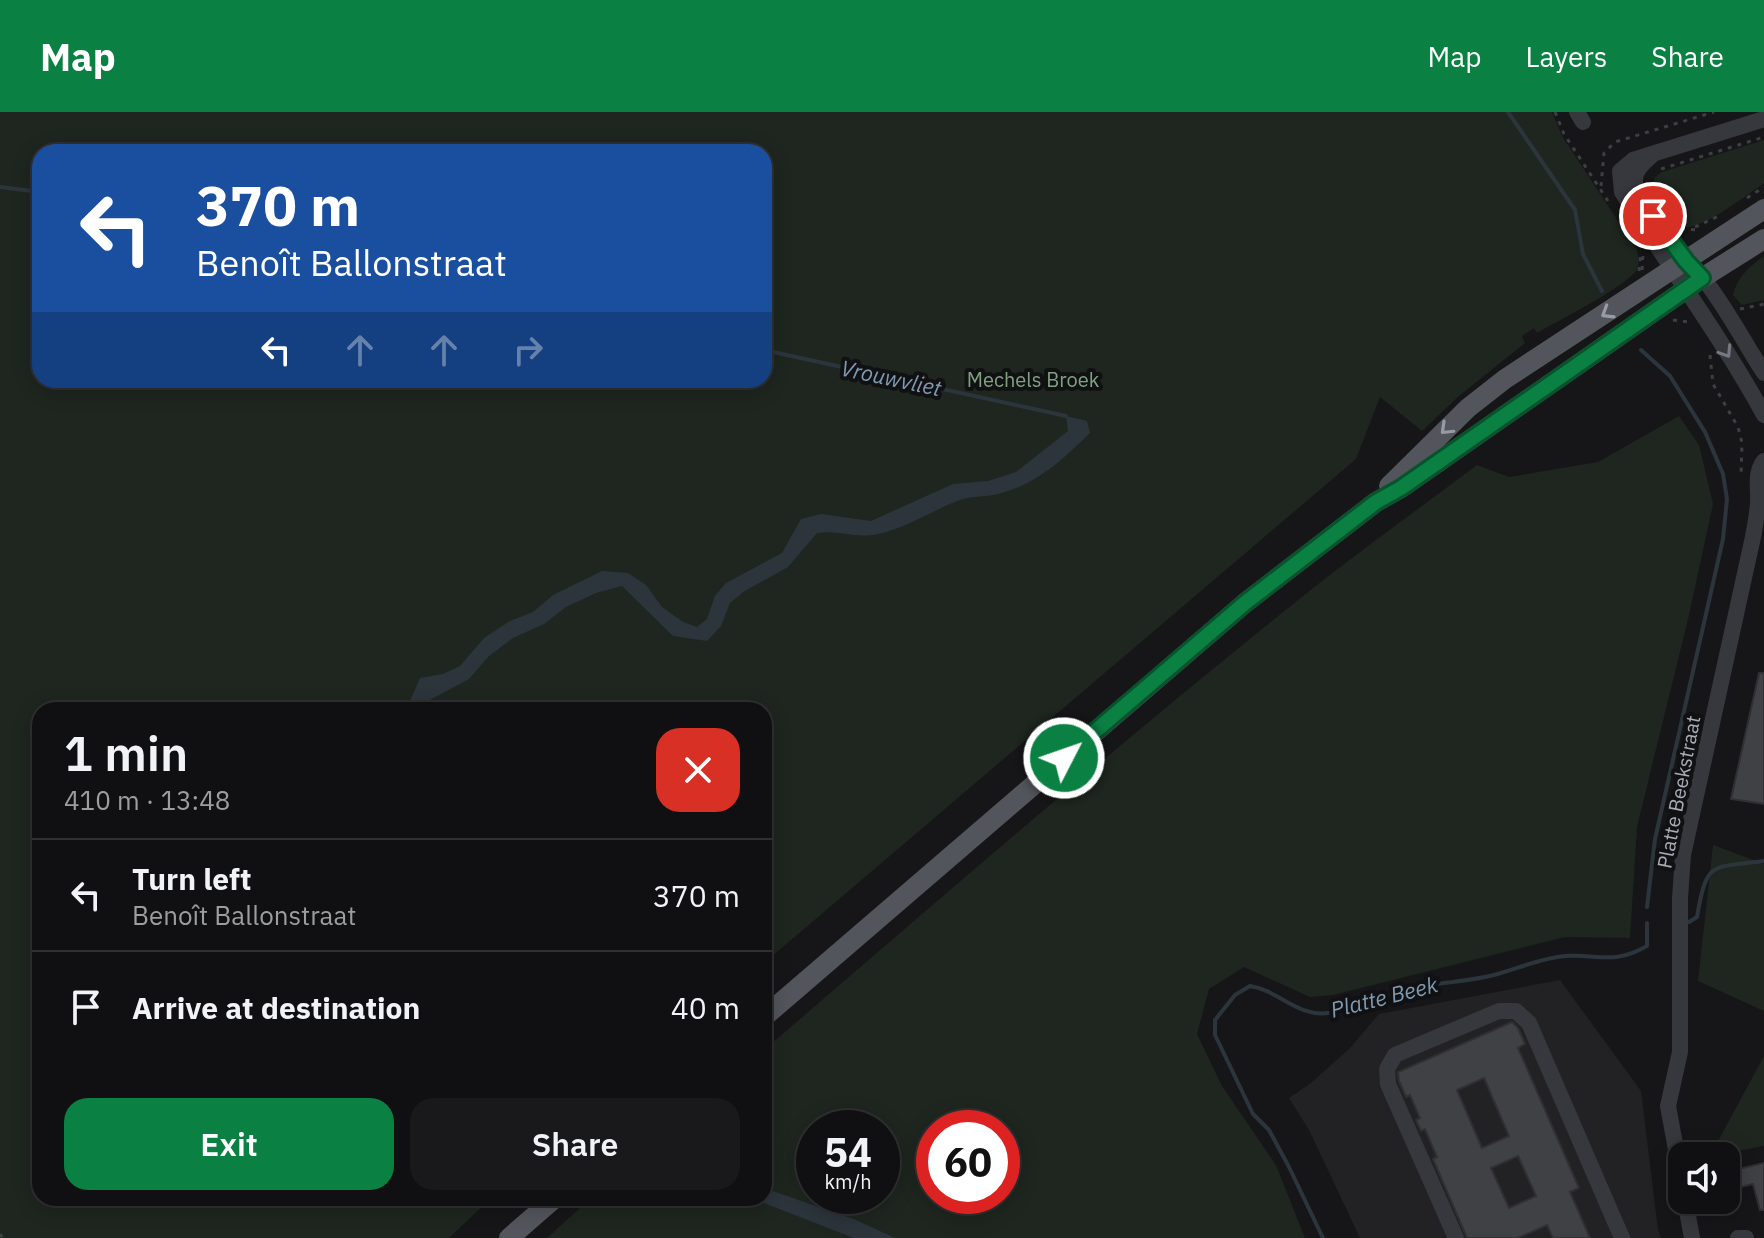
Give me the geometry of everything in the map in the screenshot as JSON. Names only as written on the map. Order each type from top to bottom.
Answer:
[{"type":"main road","points":[[1376,502],[1395,478],[1468,408],[1505,379],[1679,266],[1755,204]]},
{"type":"main road","points":[[772,1010],[1245,603],[1376,502],[1401,488],[1694,284],[1764,239]]},
{"type":"main road","points":[[509,1238],[546,1206]]},
{"type":"street","points":[[1764,119],[1633,160],[1620,171],[1619,182],[1622,192],[1657,247],[1679,266],[1764,373]]},
{"type":"street","points":[[1694,284],[1764,415]]},
{"type":"street","name":"Platte Beekstraat","points":[[1675,1142],[1668,1106],[1680,1052],[1683,855],[1761,512],[1757,477],[1764,461]]},
{"type":"street","points":[[1456,1238],[1388,1084],[1387,1069],[1395,1055],[1499,1011],[1516,1011],[1529,1023],[1622,1238]]},
{"type":"street","points":[[1688,1214],[1692,1238]]},
{"type":"street","points":[[1738,1238],[1746,1238]]},
{"type":"path","points":[[1555,112],[1564,134],[1601,187],[1602,159],[1615,142],[1714,112]]},
{"type":"path","points":[[1755,204],[1764,187]]},
{"type":"path","points":[[1642,272],[1657,247],[1680,231],[1707,224],[1727,212]]},
{"type":"path","points":[[1731,301],[1740,309],[1764,304]]},
{"type":"path","points":[[1670,320],[1689,322]]},
{"type":"shaded area","points":[[1066,416],[1087,421],[1090,433],[1057,463],[1021,486],[993,495],[962,499],[878,534],[817,533],[788,567],[743,592],[730,603],[721,626],[707,641],[673,636],[622,586],[596,593],[566,607],[544,624],[513,638],[489,656],[469,679],[426,702],[410,702],[420,678],[443,674],[460,666],[484,638],[510,621],[533,612],[553,595],[602,571],[628,573],[646,585],[662,607],[683,622],[697,627],[707,619],[715,596],[726,583],[782,553],[801,519],[821,514],[871,521],[953,484],[988,481],[1016,472],[1068,431]]},
{"type":"shaded area","points":[[1560,980],[1641,1091],[1661,1238],[1360,1238],[1309,1130],[1289,1098],[1350,1048],[1379,1014]]},
{"type":"shaded area","points":[[772,1191],[796,1199],[796,1214],[839,1214],[895,1238],[854,1238],[772,1206]]},
{"type":"green space","name":"Mechels Broek","points":[[0,112],[1552,112],[1562,136],[1637,250],[1638,264],[1632,276],[1537,333],[1534,328],[1522,336],[1525,343],[1459,396],[1422,431],[1380,397],[1356,459],[772,956],[772,702],[32,702],[32,1206],[483,1206],[449,1238],[0,1238]]},
{"type":"green space","points":[[1764,140],[1764,183],[1724,211],[1690,227],[1677,225],[1668,216],[1652,188],[1655,177],[1662,172]]},
{"type":"green space","points":[[1764,256],[1764,300],[1742,305],[1733,295],[1738,283],[1748,269]]},
{"type":"green space","points":[[1679,416],[1699,445],[1713,504],[1637,827],[1630,938],[1565,937],[1333,995],[1310,997],[1244,967],[1209,989],[1197,1034],[1222,1086],[1276,1165],[1305,1238],[547,1238],[582,1206],[772,1206],[772,1043],[1246,642],[1477,465],[1509,477],[1598,462]]},
{"type":"green space","points":[[1713,845],[1764,864],[1764,1011],[1698,981]]},
{"type":"green space","points":[[1764,1056],[1764,1146],[1740,1150],[1740,1142],[1718,1142]]},
{"type":"building","points":[[1759,673],[1764,673],[1764,804],[1731,799]]},
{"type":"building","points":[[1512,1022],[1525,1044],[1518,1048],[1579,1188],[1570,1192],[1590,1238],[1553,1238],[1547,1225],[1518,1238],[1467,1238],[1433,1159],[1437,1157],[1425,1129],[1421,1131],[1416,1120],[1420,1118],[1410,1095],[1406,1097],[1398,1072]],"holes":[[[1484,1078],[1509,1136],[1482,1148],[1457,1090]],[[1518,1156],[1536,1196],[1509,1208],[1491,1168]]]},
{"type":"building","points":[[1764,1163],[1764,1210],[1760,1210],[1753,1184],[1740,1187],[1740,1169]]},
{"type":"waterway","name":"Platte Beek","points":[[1508,112],[1575,210],[1583,254],[1602,291]]},
{"type":"waterway","name":"Vrouwvliet","points":[[0,187],[32,191]]},
{"type":"waterway","name":"Platte Beek","points":[[1641,350],[1670,376],[1705,432],[1723,474],[1727,499],[1723,539],[1655,839],[1647,907]]},
{"type":"waterway","name":"Vrouwvliet","points":[[772,352],[1066,416]]},
{"type":"waterway","points":[[1689,922],[1697,917],[1704,885],[1714,870],[1764,861]]},
{"type":"waterway","name":"Platte Beek","points":[[1323,1238],[1269,1130],[1253,1114],[1215,1035],[1215,1020],[1235,995],[1250,986],[1270,992],[1307,1011],[1337,1012],[1410,989],[1482,978],[1556,957],[1625,955],[1647,946],[1647,923]]},
{"type":"route","points":[[1064,758],[1245,603],[1376,502],[1401,488],[1702,278],[1653,216]]}]
